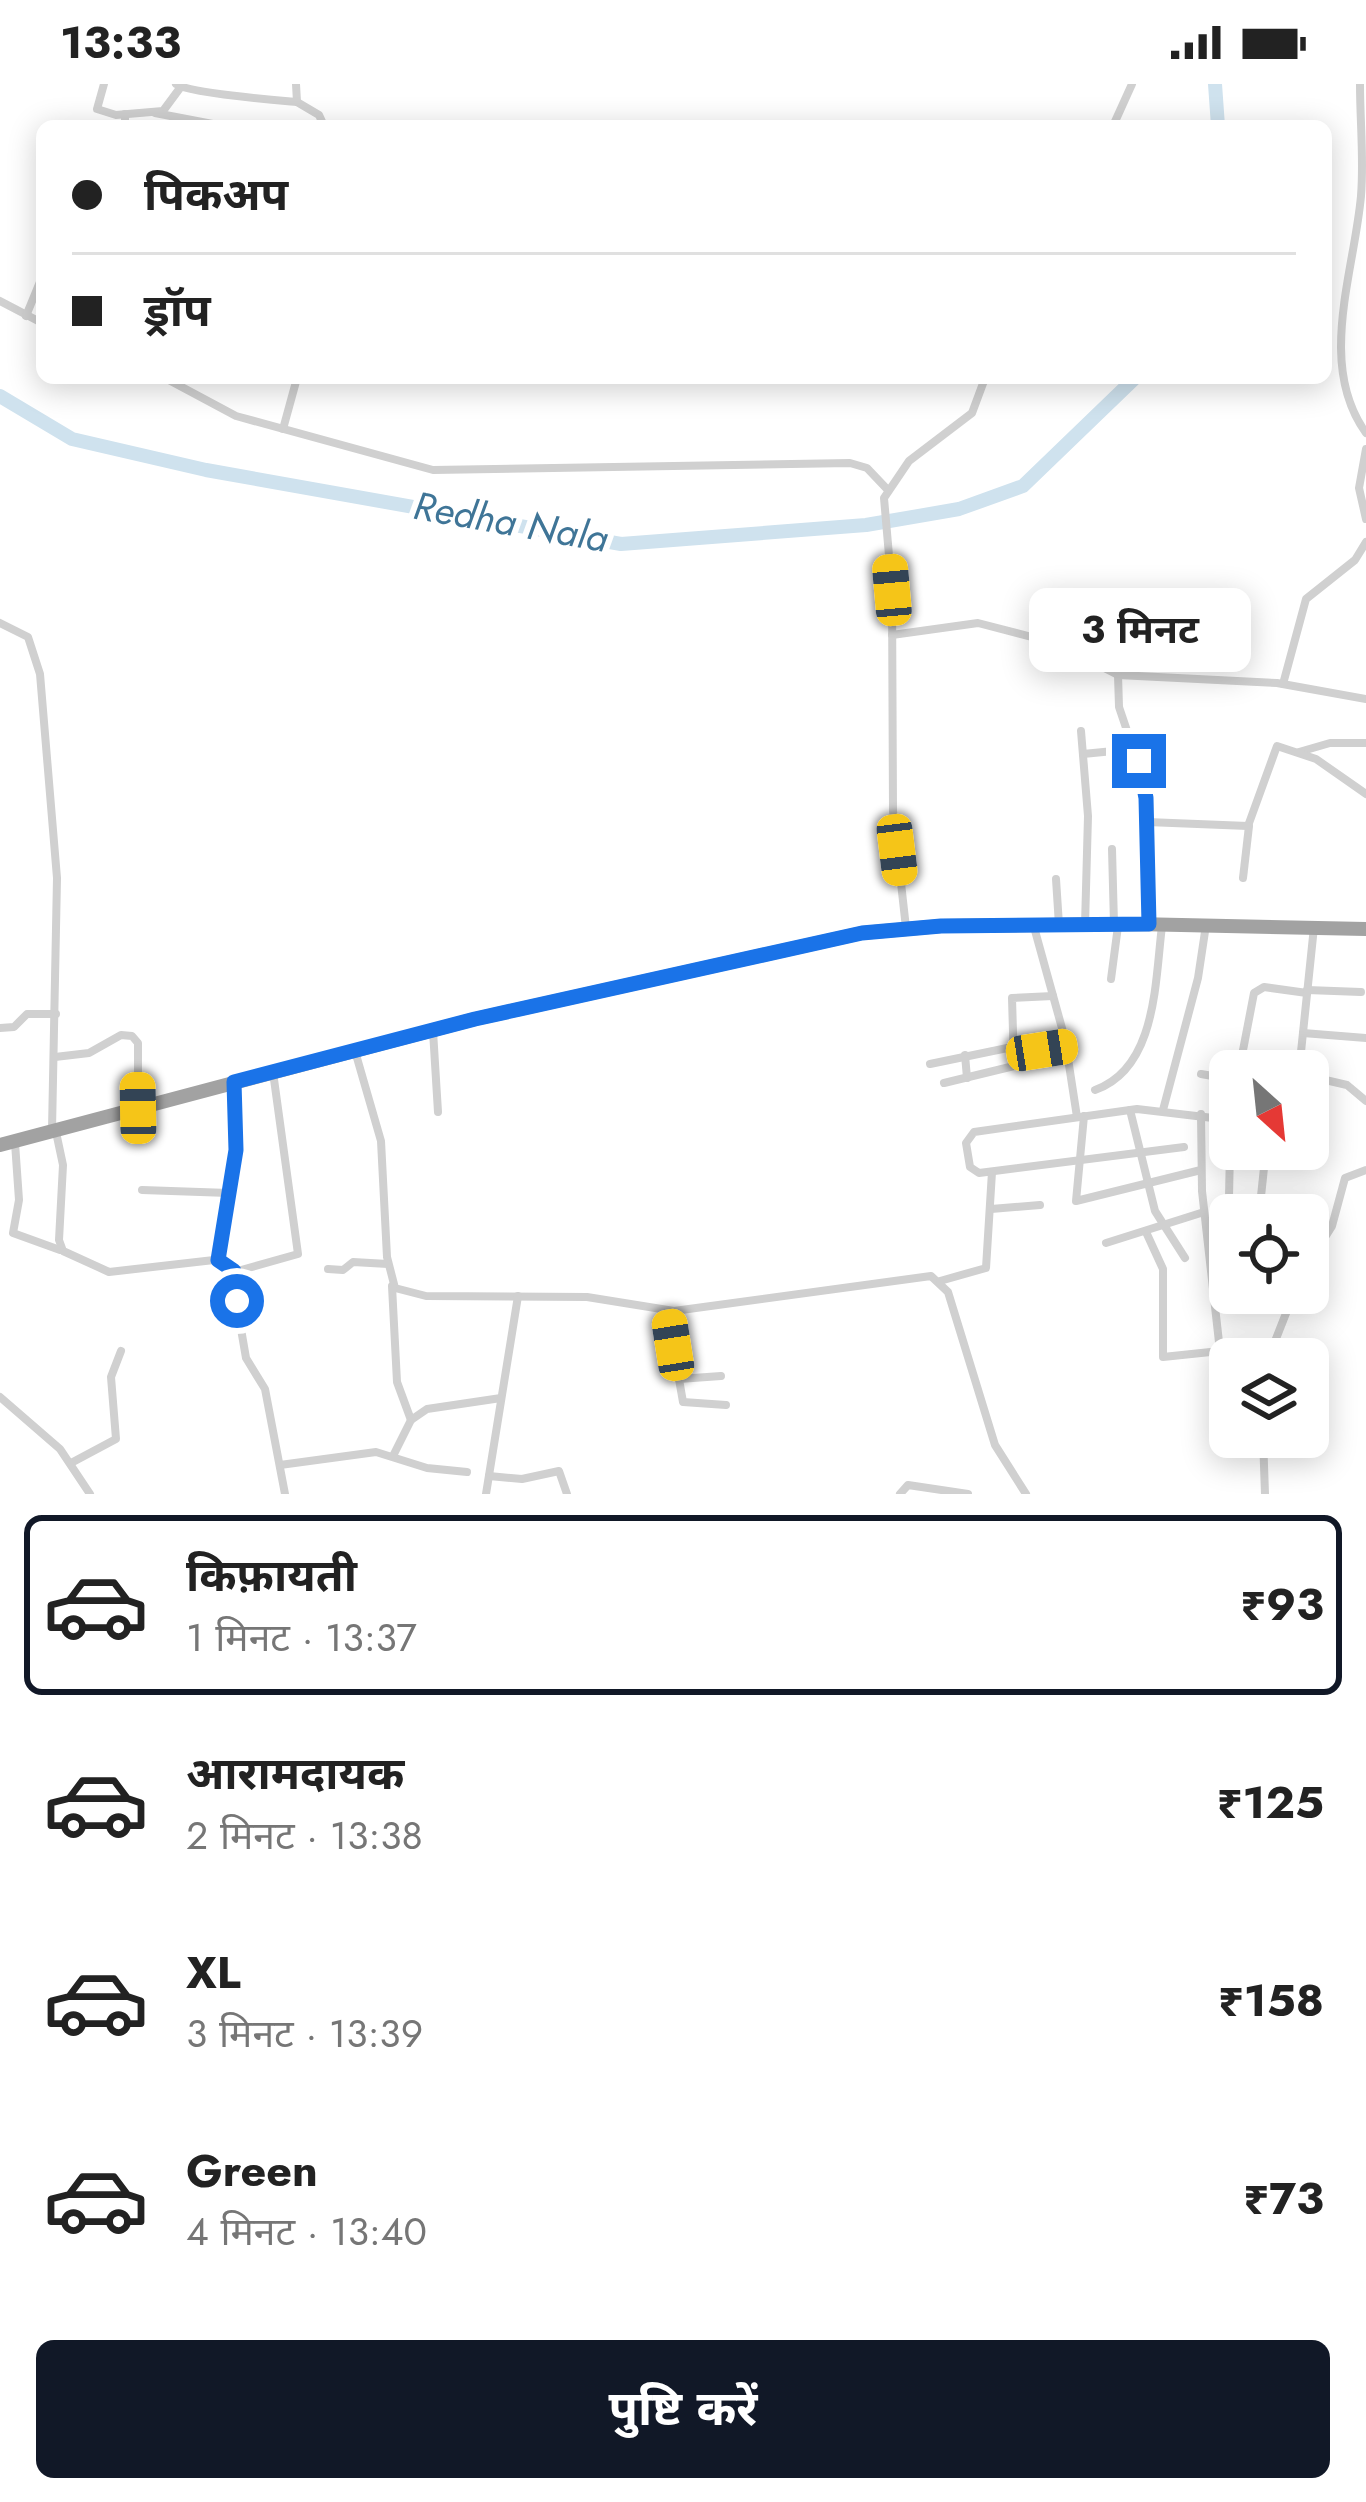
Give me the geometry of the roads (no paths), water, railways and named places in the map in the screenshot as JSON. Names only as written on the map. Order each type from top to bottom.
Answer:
[{"type":"highway","points":[[8,1143],[433,1030],[771,952],[906,928],[1207,924],[1366,929]]},
{"type":"street","points":[[104,84],[97,109],[191,120]]},
{"type":"street","points":[[296,84],[297,102]]},
{"type":"street","points":[[1116,120],[1132,84]]},
{"type":"street","points":[[1360,84],[1363,169],[1341,373],[1351,410],[1366,433]]},
{"type":"street","points":[[153,113],[170,107],[178,86],[297,102],[321,120]]},
{"type":"street","points":[[124,114],[124,120]]},
{"type":"street","points":[[26,316],[36,292]]},
{"type":"street","points":[[0,301],[36,320]]},
{"type":"street","points":[[176,384],[236,416],[433,470],[850,463],[868,468],[886,488]]},
{"type":"street","points":[[283,429],[295,384]]},
{"type":"street","points":[[906,928],[892,811],[886,488],[909,461],[972,413],[984,384]]},
{"type":"street","points":[[1365,455],[1359,498],[1366,519]]},
{"type":"street","points":[[1283,684],[1306,599],[1355,560],[1366,542]]},
{"type":"street","points":[[0,623],[28,637],[40,674],[57,878],[54,1131],[63,1165],[59,1240],[63,1251]]},
{"type":"street","points":[[892,635],[978,623],[1055,643],[1118,675],[1283,684],[1366,700]]},
{"type":"street","points":[[1095,1090],[1125,1075],[1145,1033],[1156,924],[1144,784],[1117,699],[1118,675]]},
{"type":"street","points":[[1081,730],[1085,925]]},
{"type":"street","points":[[1299,752],[1330,743],[1366,743]]},
{"type":"street","points":[[1083,754],[1134,748]]},
{"type":"street","points":[[1243,878],[1249,825],[1273,748],[1299,752],[1366,794]]},
{"type":"street","points":[[1147,821],[1249,825]]},
{"type":"street","points":[[1111,979],[1116,924],[1112,849]]},
{"type":"street","points":[[1056,879],[1059,925]]},
{"type":"street","points":[[1163,1110],[1207,924]]},
{"type":"street","points":[[1034,926],[1081,1117],[1076,1201],[1201,1170]]},
{"type":"street","points":[[1301,1050],[1314,926]]},
{"type":"street","points":[[1243,1050],[1254,992],[1264,987],[1361,992]]},
{"type":"street","points":[[944,1083],[1010,1069],[1017,1050],[1012,998],[1053,996]]},
{"type":"street","points":[[0,1028],[14,1027],[27,1014],[56,1014]]},
{"type":"street","points":[[433,1030],[438,1112]]},
{"type":"street","points":[[1303,1033],[1366,1038]]},
{"type":"street","points":[[55,1057],[89,1053],[121,1035],[132,1036],[138,1043],[138,1108]]},
{"type":"street","points":[[930,1064],[965,1054],[1067,1046]]},
{"type":"street","points":[[354,1049],[381,1141],[397,1382],[412,1420]]},
{"type":"street","points":[[965,1054],[967,1078]]},
{"type":"street","points":[[234,1271],[298,1254],[273,1071]]},
{"type":"street","points":[[1201,1074],[1209,1075]]},
{"type":"street","points":[[1329,1081],[1347,1085],[1366,1101]]},
{"type":"street","points":[[218,1260],[236,1150],[234,1082]]},
{"type":"street","points":[[1130,1110],[1146,1186],[1161,1224],[1185,1258]]},
{"type":"street","points":[[1184,1147],[972,1171],[969,1135],[1130,1110],[1209,1116]]},
{"type":"street","points":[[1201,1114],[1209,1260]]},
{"type":"street","points":[[8,1143],[20,1200],[14,1234],[109,1272],[218,1260],[234,1271],[246,1358],[265,1389],[285,1494]]},
{"type":"street","points":[[1329,1231],[1345,1178],[1366,1170]]},
{"type":"street","points":[[392,1284],[401,1292],[426,1296],[587,1297],[668,1311],[920,1275],[940,1280],[986,1268],[992,1172]]},
{"type":"street","points":[[142,1190],[229,1193]]},
{"type":"street","points":[[991,1209],[1040,1205]]},
{"type":"street","points":[[1106,1244],[1204,1212]]},
{"type":"street","points":[[1146,1232],[1163,1269],[1163,1357],[1209,1353]]},
{"type":"street","points":[[328,1269],[343,1270],[353,1262],[388,1264]]},
{"type":"street","points":[[940,1280],[995,1445],[1026,1494]]},
{"type":"street","points":[[486,1494],[518,1296]]},
{"type":"street","points":[[668,1311],[686,1405],[726,1405]]},
{"type":"street","points":[[71,1463],[116,1439],[110,1385],[122,1351]]},
{"type":"street","points":[[679,1378],[721,1376]]},
{"type":"street","points":[[0,1397],[30,1419],[71,1463],[90,1494]]},
{"type":"street","points":[[393,1456],[412,1420],[440,1404],[501,1398]]},
{"type":"street","points":[[280,1465],[368,1453],[427,1468],[467,1472]]},
{"type":"street","points":[[1264,1458],[1265,1494]]},
{"type":"street","points":[[488,1476],[522,1479],[560,1471],[567,1494]]},
{"type":"street","points":[[900,1494],[908,1485],[968,1494]]},
{"type":"waterway","name":"Redha Nala","points":[[1215,84],[1218,120]]},
{"type":"waterway","name":"Redha Nala","points":[[0,396],[72,439],[206,470],[621,544],[866,525],[959,509],[1023,486],[1129,384]]}]
